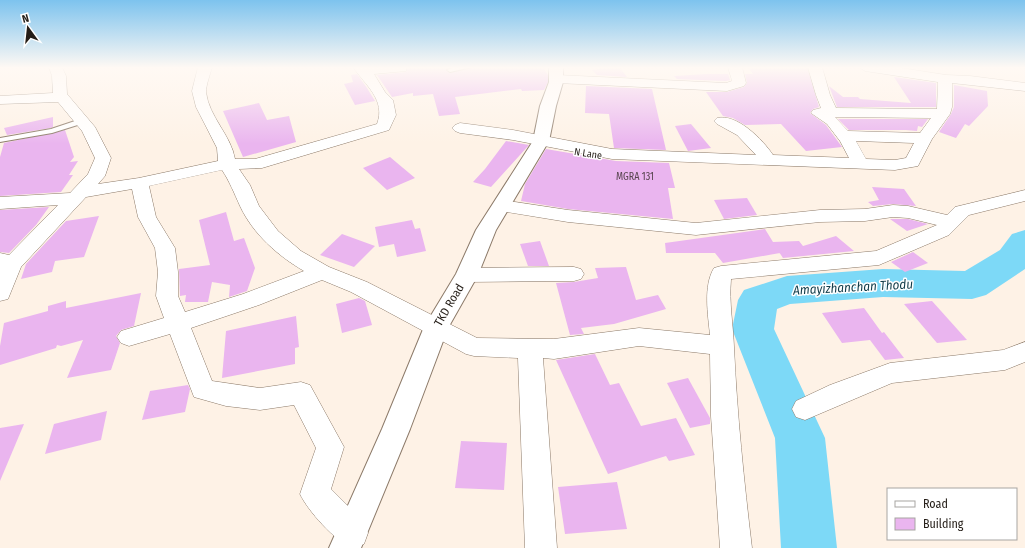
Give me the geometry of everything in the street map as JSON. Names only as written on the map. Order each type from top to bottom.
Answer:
[{"type":"street","points":[[0,293],[6,262],[78,195],[96,176],[103,158],[89,130],[62,97],[61,93]]},
{"type":"street","points":[[199,93],[203,107],[225,148],[227,164],[241,185],[250,208],[270,236],[294,256],[322,272],[359,287],[474,347],[554,349],[639,337],[722,346]]},
{"type":"street","points":[[0,203],[78,195],[227,164],[256,164],[384,127],[388,115],[386,100],[378,93]]},
{"type":"street","name":"TKD Road","points":[[349,540],[426,356],[436,327],[467,275],[486,230],[540,144],[551,93]]},
{"type":"street","points":[[820,93],[831,112]]},
{"type":"street","points":[[460,128],[540,144],[612,154],[895,165],[912,162],[924,138],[942,114],[945,107],[943,93]]},
{"type":"street","points":[[0,100],[62,97]]},
{"type":"street","points":[[860,163],[844,136],[832,121],[818,113],[942,114]]},
{"type":"street","points":[[722,121],[738,128],[760,146],[769,161]]},
{"type":"street","points":[[844,136],[924,138]]},
{"type":"street","name":"N Lane","points":[[540,144],[638,162]]},
{"type":"street","points":[[139,183],[146,217],[165,248],[168,272],[166,296],[203,389],[226,395],[260,399],[301,394],[330,447],[315,494],[349,540]]},
{"type":"street","points":[[736,548],[724,416],[722,346],[718,302],[721,273],[879,258],[942,231],[962,212],[1025,195]]},
{"type":"street","points":[[502,206],[568,216],[696,229],[820,216],[865,215],[893,211],[908,212],[951,222]]},
{"type":"street","points":[[129,337],[178,323],[292,285],[322,272]]},
{"type":"street","points":[[467,275],[574,274]]},
{"type":"street","points":[[530,348],[541,548]]},
{"type":"street","points":[[805,409],[839,392],[890,373],[1005,360],[1025,352]]},
{"type":"lane","points":[[0,140],[52,131],[81,121]]},
{"type":"building","points":[[348,93],[370,93],[375,101],[355,105]]},
{"type":"building","points":[[389,93],[492,93],[455,97],[460,114],[439,116],[433,94],[413,96],[413,93],[392,97]]},
{"type":"building","points":[[586,93],[653,93],[666,150],[614,148],[609,114],[585,113]]},
{"type":"building","points":[[706,93],[815,93],[819,107],[813,109],[810,113],[826,125],[842,147],[806,151],[781,124],[745,125],[733,118],[723,116]]},
{"type":"building","points":[[832,93],[837,93],[843,97],[858,97],[860,99],[911,103],[904,93],[936,93],[936,107],[837,107]]},
{"type":"building","points":[[954,93],[987,93],[988,106],[969,126],[965,124],[956,138],[939,132],[954,107]]},
{"type":"building","points":[[259,103],[267,120],[289,116],[296,142],[243,157],[223,111]]},
{"type":"building","points":[[53,117],[53,127],[51,128],[7,135],[4,128]]},
{"type":"building","points":[[838,119],[928,119],[922,127],[918,126],[917,131],[849,130]]},
{"type":"building","points":[[691,124],[711,148],[688,151],[675,126]]},
{"type":"building","points":[[65,130],[74,157],[70,162],[78,161],[69,175],[73,175],[61,192],[0,196],[0,157],[4,143]]},
{"type":"building","points":[[506,141],[529,145],[491,187],[473,182],[485,169]]},
{"type":"building","points":[[546,149],[616,161],[669,163],[675,188],[668,188],[673,219],[568,209],[521,201],[525,184]]},
{"type":"building","points":[[390,157],[415,178],[387,190],[363,168]]},
{"type":"building","points":[[872,187],[904,189],[916,206],[893,204],[873,206],[868,202],[879,200]]},
{"type":"building","points":[[747,198],[757,215],[724,219],[714,200]]},
{"type":"building","points":[[49,207],[36,225],[9,253],[0,252],[0,210]]},
{"type":"building","points":[[226,212],[234,241],[244,238],[255,268],[247,291],[229,297],[230,285],[212,282],[208,302],[185,302],[186,295],[180,296],[179,269],[210,265],[199,220]]},
{"type":"building","points":[[99,216],[84,257],[55,261],[52,272],[21,279],[26,264],[66,221]]},
{"type":"building","points":[[890,219],[908,219],[928,224],[907,231]]},
{"type":"building","points":[[412,220],[415,229],[420,228],[426,251],[397,257],[394,244],[379,247],[375,227]]},
{"type":"building","points":[[765,229],[773,242],[799,241],[803,246],[836,236],[854,251],[783,258],[780,253],[723,263],[715,253],[666,253],[665,243]]},
{"type":"building","points":[[342,234],[375,246],[354,267],[320,255]]},
{"type":"building","points":[[540,241],[549,266],[528,266],[520,244]]},
{"type":"building","points":[[913,252],[928,263],[905,272],[891,262]]},
{"type":"building","points":[[626,267],[636,300],[658,295],[666,309],[614,324],[581,328],[584,334],[570,335],[556,283],[598,278],[595,268]]},
{"type":"building","points":[[141,293],[134,326],[121,330],[116,336],[120,343],[111,370],[67,378],[83,340],[61,346],[57,345],[56,348],[0,365],[0,346],[4,323],[48,311],[48,306],[66,301],[66,308]]},
{"type":"building","points":[[359,298],[365,301],[372,325],[342,333],[336,304]]},
{"type":"building","points":[[932,301],[967,340],[937,343],[904,304]]},
{"type":"building","points":[[864,308],[882,333],[884,332],[904,358],[885,360],[870,340],[842,343],[822,313]]},
{"type":"building","points":[[296,316],[299,347],[295,348],[295,364],[222,378],[226,331]]},
{"type":"building","points":[[595,354],[610,385],[619,383],[641,426],[676,418],[695,455],[669,461],[666,456],[608,474],[556,360]]},
{"type":"building","points":[[688,378],[710,418],[710,424],[690,428],[667,383]]},
{"type":"building","points":[[188,385],[190,389],[185,412],[142,420],[150,391]]},
{"type":"building","points":[[107,411],[101,440],[45,454],[54,424]]},
{"type":"building","points":[[24,424],[0,481],[0,428]]},
{"type":"building","points":[[461,441],[507,443],[504,490],[455,488]]},
{"type":"building","points":[[617,482],[627,529],[565,534],[558,487]]},
{"type":"waterway","name":"Amayizhanchan Thodu","points":[[809,548],[800,438],[753,329],[758,300],[787,290],[883,283],[972,285],[1013,259],[1025,242]]}]
